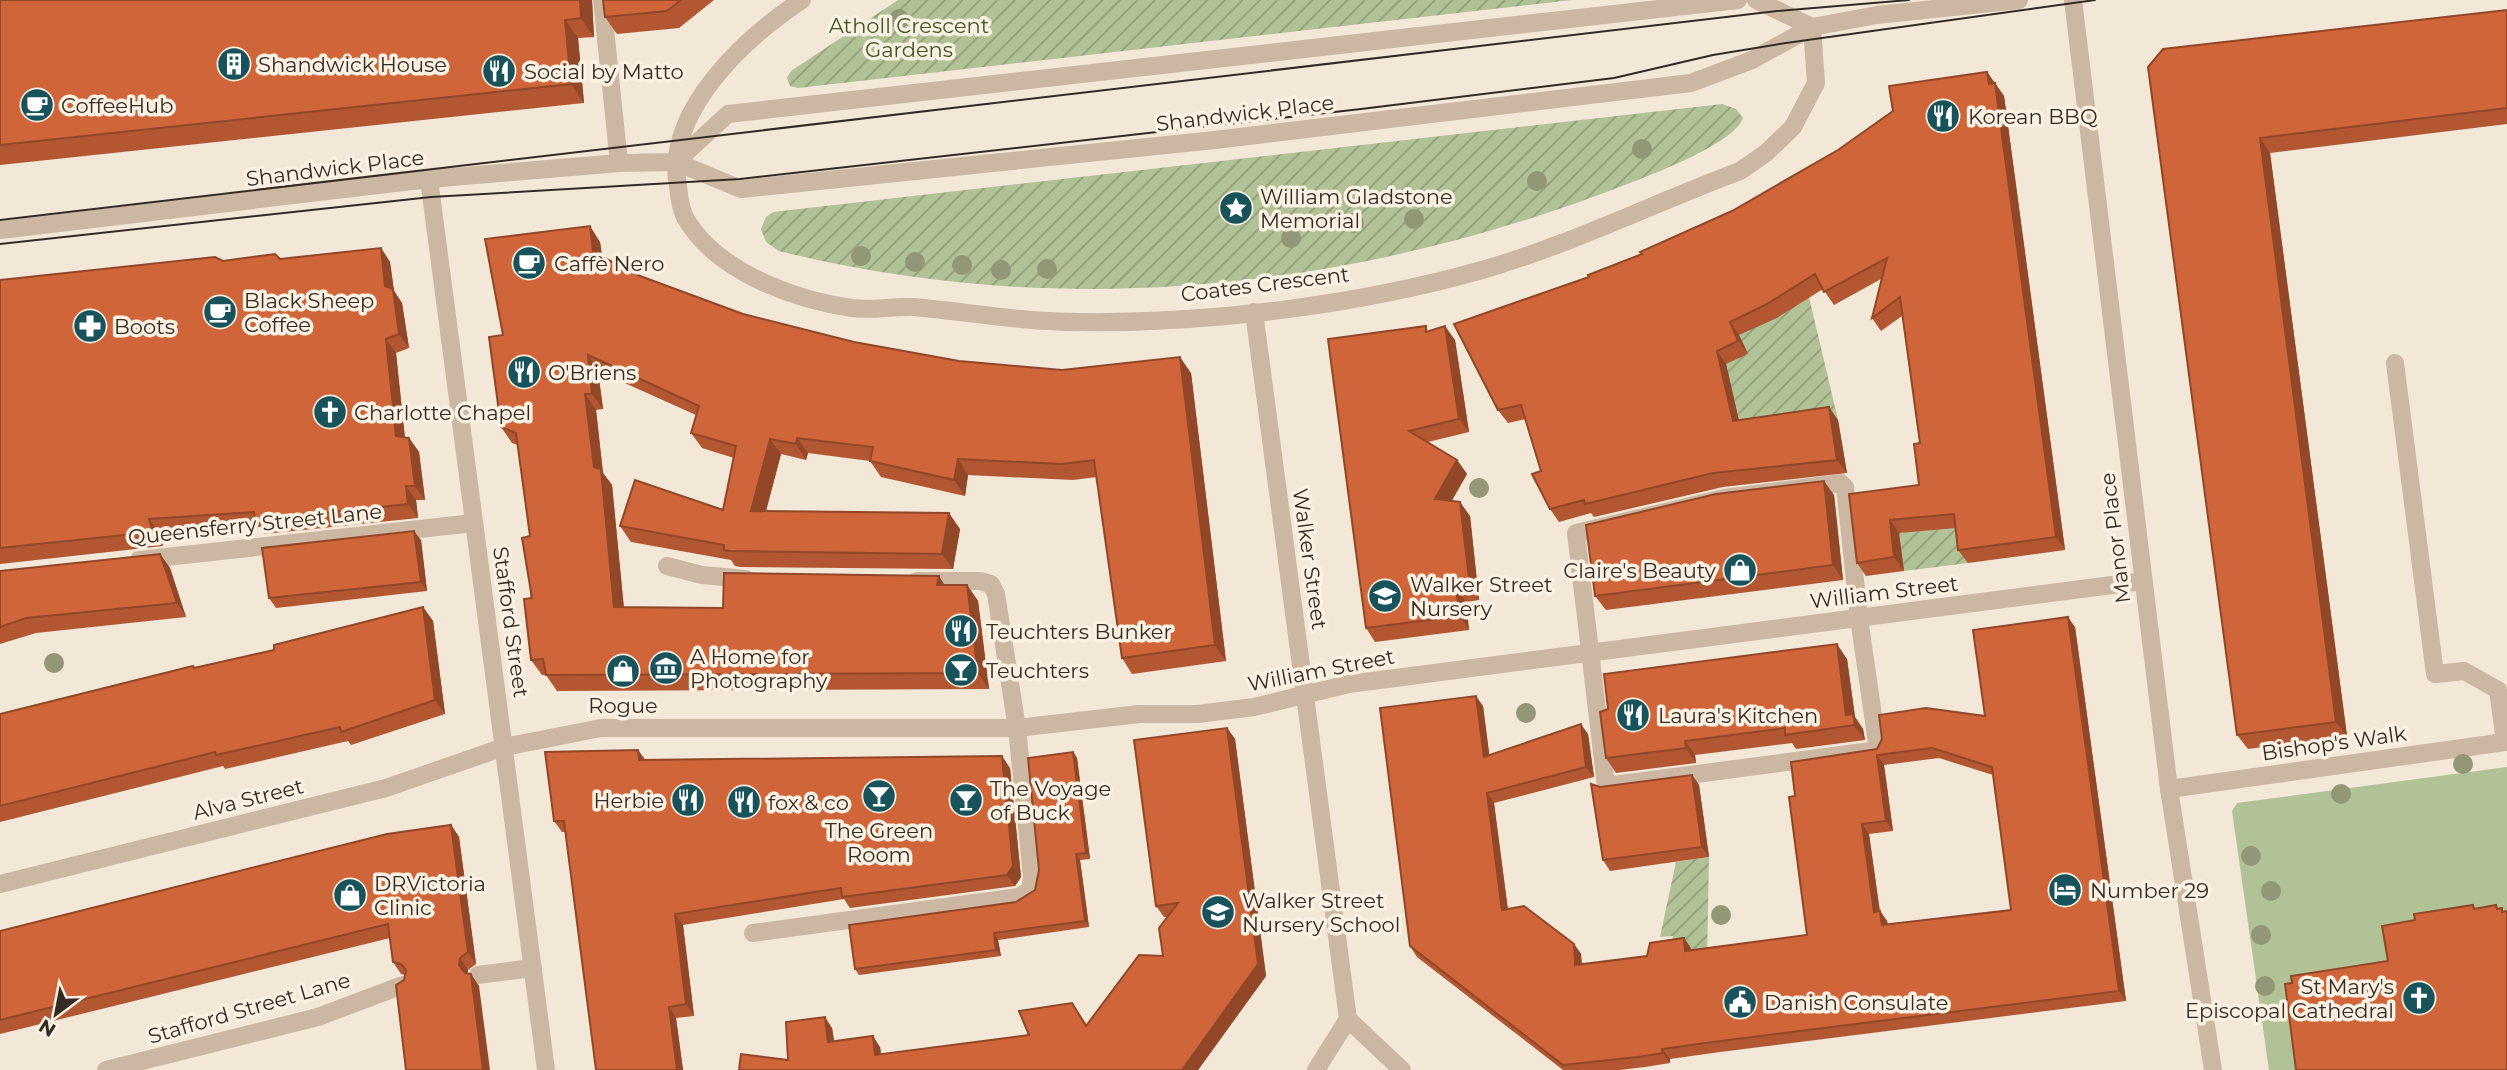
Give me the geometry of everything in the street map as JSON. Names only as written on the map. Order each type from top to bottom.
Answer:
[{"type":"street","points":[[601,0],[619,163]]},
{"type":"street","points":[[676,162],[696,106],[714,77],[747,40],[802,0]]},
{"type":"street","points":[[676,162],[728,114],[1738,0]]},
{"type":"street","points":[[1756,0],[1812,27]]},
{"type":"street","name":"Shandwick Place","points":[[0,230],[429,180],[619,163],[676,162],[741,189],[1215,141],[1691,83],[1752,60],[1812,27],[1876,7],[2018,0]]},
{"type":"street","name":"Manor Place","points":[[2073,0],[2169,789],[2213,1070]]},
{"type":"street","name":"Coates Crescent","points":[[676,162],[685,218],[709,244],[752,279],[804,297],[854,309],[911,307],[968,315],[1079,323],[1254,312],[1305,306],[1481,270],[1530,255],[1740,171],[1766,153],[1793,127],[1816,83],[1812,27]]},
{"type":"street","name":"Stafford Street","points":[[429,180],[546,1070]]},
{"type":"street","name":"Walker Street","points":[[1254,312],[1348,1019]]},
{"type":"street","points":[[2395,363],[2435,674],[2464,671],[2502,690],[2505,742]]},
{"type":"street","points":[[1841,483],[1845,487],[1859,618],[1878,750],[1606,786],[1588,653],[1576,533],[1750,494],[1841,483]]},
{"type":"street","name":"Queensferry Street Lane","points":[[121,562],[474,523]]},
{"type":"street","points":[[667,566],[702,575],[766,579]]},
{"type":"street","points":[[753,933],[1019,897],[1030,890],[1032,877],[1017,729],[996,594],[991,584],[979,581],[900,580]]},
{"type":"street","name":"William Street","points":[[504,747],[601,728],[1017,729],[1139,714],[1198,714],[1264,705],[1349,684],[2143,582]]},
{"type":"street","name":"Bishop's Walk","points":[[2169,789],[2505,742]]},
{"type":"street","name":"Alva Street","points":[[0,884],[386,788],[504,747]]},
{"type":"street","points":[[478,975],[533,968]]},
{"type":"street","name":"Stafford Street Lane","points":[[106,1070],[318,1017],[403,985]]},
{"type":"street","points":[[1316,1070],[1348,1019],[1402,1070]]},
{"type":"green space","name":"Atholl Crescent Gardens","points":[[898,0],[1572,0],[798,88],[790,86],[787,78],[791,71]]},
{"type":"green space","points":[[1722,104],[1736,109],[1743,118],[1726,137],[1710,147],[1630,183],[1527,220],[1422,249],[1316,270],[1209,284],[1102,289],[994,285],[886,273],[779,251],[766,242],[761,229],[766,217],[773,212]]},
{"type":"green space","points":[[1809,297],[1838,420],[1743,435],[1731,386],[1713,348],[1727,363],[1747,354],[1739,335]]},
{"type":"green space","points":[[1963,523],[1968,563],[1904,571],[1899,533]]},
{"type":"green space","points":[[2507,767],[2507,924],[2397,957],[2317,1070],[2269,1070],[2232,811],[2237,803]]},
{"type":"green space","points":[[1709,857],[1707,959],[1692,961],[1690,948],[1668,964],[1673,936],[1660,937],[1676,862]]},
{"type":"building","points":[[0,0],[580,0],[581,18],[565,20],[571,84],[0,145]]},
{"type":"building","points":[[603,0],[681,0],[667,11],[605,17]]},
{"type":"building","points":[[2507,10],[2507,108],[2260,138],[2336,722],[2237,735],[2148,67],[2163,49]]},
{"type":"building","points":[[1987,72],[1989,84],[1995,83],[2056,537],[1958,550],[1954,514],[1890,520],[1894,557],[1857,563],[1849,494],[1919,485],[1914,444],[1920,443],[1900,297],[1872,318],[1887,258],[1824,292],[1815,274],[1767,304],[1730,322],[1738,341],[1717,351],[1733,421],[1829,407],[1837,460],[1713,473],[1585,504],[1584,500],[1550,509],[1532,474],[1541,471],[1521,405],[1498,410],[1454,324],[1589,277],[1588,275],[1642,254],[1640,252],[1732,211],[1838,150],[1893,111],[1889,86]]},
{"type":"building","points":[[590,226],[593,252],[640,276],[743,314],[854,342],[959,361],[1062,370],[1180,357],[1215,645],[1122,658],[1094,460],[1062,464],[958,459],[954,480],[870,461],[873,447],[797,438],[796,444],[770,439],[751,511],[949,513],[942,554],[730,551],[724,550],[724,545],[620,526],[635,480],[723,510],[736,446],[691,433],[699,406],[588,355],[592,394],[585,394],[594,467],[601,469],[614,607],[723,608],[724,573],[939,576],[937,585],[967,585],[978,673],[546,675],[543,659],[531,660],[524,599],[532,598],[522,538],[530,536],[516,433],[501,427],[489,337],[503,335],[485,239]]},
{"type":"building","points":[[381,248],[385,286],[393,289],[399,334],[386,339],[396,436],[409,438],[415,486],[406,486],[408,504],[255,520],[254,512],[149,519],[153,532],[0,548],[0,280],[215,257],[223,261],[275,254],[280,259]]},
{"type":"building","points":[[1426,326],[1426,332],[1445,326],[1459,419],[1409,431],[1457,460],[1435,499],[1460,502],[1470,587],[1456,588],[1460,616],[1366,628],[1328,339]]},
{"type":"building","points":[[1824,481],[1833,565],[1595,596],[1586,525],[1716,494]]},
{"type":"building","points":[[414,531],[421,582],[269,598],[262,548]]},
{"type":"building","points":[[160,554],[177,603],[26,618],[0,627],[0,571]]},
{"type":"building","points":[[423,607],[435,700],[341,732],[340,727],[216,755],[215,752],[0,806],[0,714],[193,666],[194,668],[274,650],[274,645]]},
{"type":"building","points":[[2068,617],[2119,991],[1713,1042],[1662,1049],[1663,1053],[1638,1057],[1563,1065],[1410,946],[1380,708],[1476,696],[1484,757],[1581,724],[1586,767],[1487,793],[1502,910],[1524,906],[1574,944],[1575,965],[1647,956],[1650,943],[1684,938],[1685,951],[1807,935],[1789,797],[1795,796],[1791,762],[1877,749],[1882,739],[1879,715],[1926,708],[1985,716],[1973,630]],"holes":[[[1932,748],[1992,767],[2011,910],[1882,925],[1880,911],[1874,912],[1862,824],[1886,821],[1877,755]]]},
{"type":"building","points":[[1837,644],[1846,715],[1853,714],[1855,725],[1785,735],[1785,728],[1685,741],[1686,748],[1606,758],[1600,712],[1608,709],[1604,674]]},
{"type":"building","points":[[1227,728],[1258,964],[1182,1070],[739,1070],[741,1054],[788,1060],[786,1022],[825,1017],[828,1042],[873,1036],[875,1055],[1029,1035],[1019,1011],[1072,1003],[1086,1026],[1139,955],[1163,956],[1159,928],[1178,903],[1156,906],[1134,740]]},
{"type":"building","points":[[638,750],[639,760],[1002,756],[1013,866],[1007,875],[842,897],[841,888],[675,914],[686,1004],[669,1007],[677,1070],[596,1070],[564,821],[554,821],[545,752]]},
{"type":"building","points":[[1073,752],[1086,853],[1076,854],[1085,921],[994,933],[996,950],[855,969],[849,925],[1016,902],[1035,890],[1039,870],[1028,758]]},
{"type":"building","points":[[1692,775],[1702,847],[1603,860],[1591,784],[1600,787]]},
{"type":"building","points":[[451,825],[468,952],[460,958],[459,965],[465,973],[471,974],[483,1070],[406,1070],[396,985],[404,980],[406,970],[401,964],[393,962],[388,924],[0,1020],[0,931],[387,834]]},
{"type":"building","name":"St Mary's Episcopal Cathedral","points":[[2473,905],[2474,909],[2496,905],[2497,909],[2502,908],[2502,912],[2507,911],[2507,1070],[2296,1070],[2285,984],[2292,983],[2291,976],[2388,961],[2382,926],[2415,920],[2414,914]]},
{"type":"tram line","points":[[0,220],[1777,11],[1909,0]]},
{"type":"tram line","points":[[0,244],[431,197],[740,179],[1361,109],[1614,78],[1713,55],[1786,43],[2095,0]]},
{"type":"place","name":"Shandwick House","points":[[234,64]]},
{"type":"place","name":"Social by Matto","points":[[499,71]]},
{"type":"place","name":"CoffeeHub","points":[[37,105]]},
{"type":"place","name":"Korean BBQ","points":[[1943,116]]},
{"type":"place","name":"William Gladstone Memorial","points":[[1236,208]]},
{"type":"place","name":"Caffè Nero","points":[[529,263]]},
{"type":"place","name":"Black Sheep Coffee","points":[[220,312]]},
{"type":"place","name":"Boots","points":[[90,326]]},
{"type":"place","name":"O'Briens","points":[[524,372]]},
{"type":"place","name":"Charlotte Chapel","points":[[330,412]]},
{"type":"place","name":"Claire's Beauty","points":[[1740,570]]},
{"type":"place","name":"Walker Street Nursery","points":[[1385,596]]},
{"type":"place","name":"Teuchters Bunker","points":[[961,631]]},
{"type":"place","name":"A Home for Photography","points":[[666,668]]},
{"type":"place","name":"Teuchters","points":[[961,670]]},
{"type":"place","name":"Rogue","points":[[623,671]]},
{"type":"place","name":"Laura's Kitchen","points":[[1633,715]]},
{"type":"place","name":"The Green Room","points":[[879,796]]},
{"type":"place","name":"Herbie","points":[[688,800]]},
{"type":"place","name":"The Voyage of Buck","points":[[966,800]]},
{"type":"place","name":"fox & co","points":[[744,802]]},
{"type":"place","name":"Number 29","points":[[2065,890]]},
{"type":"place","name":"DRVictoria Clinic","points":[[350,895]]},
{"type":"place","name":"Walker Street Nursery School","points":[[1218,912]]},
{"type":"place","name":"St Mary's Episcopal Cathedral","points":[[2419,998]]},
{"type":"place","name":"Danish Consulate","points":[[1740,1002]]}]
